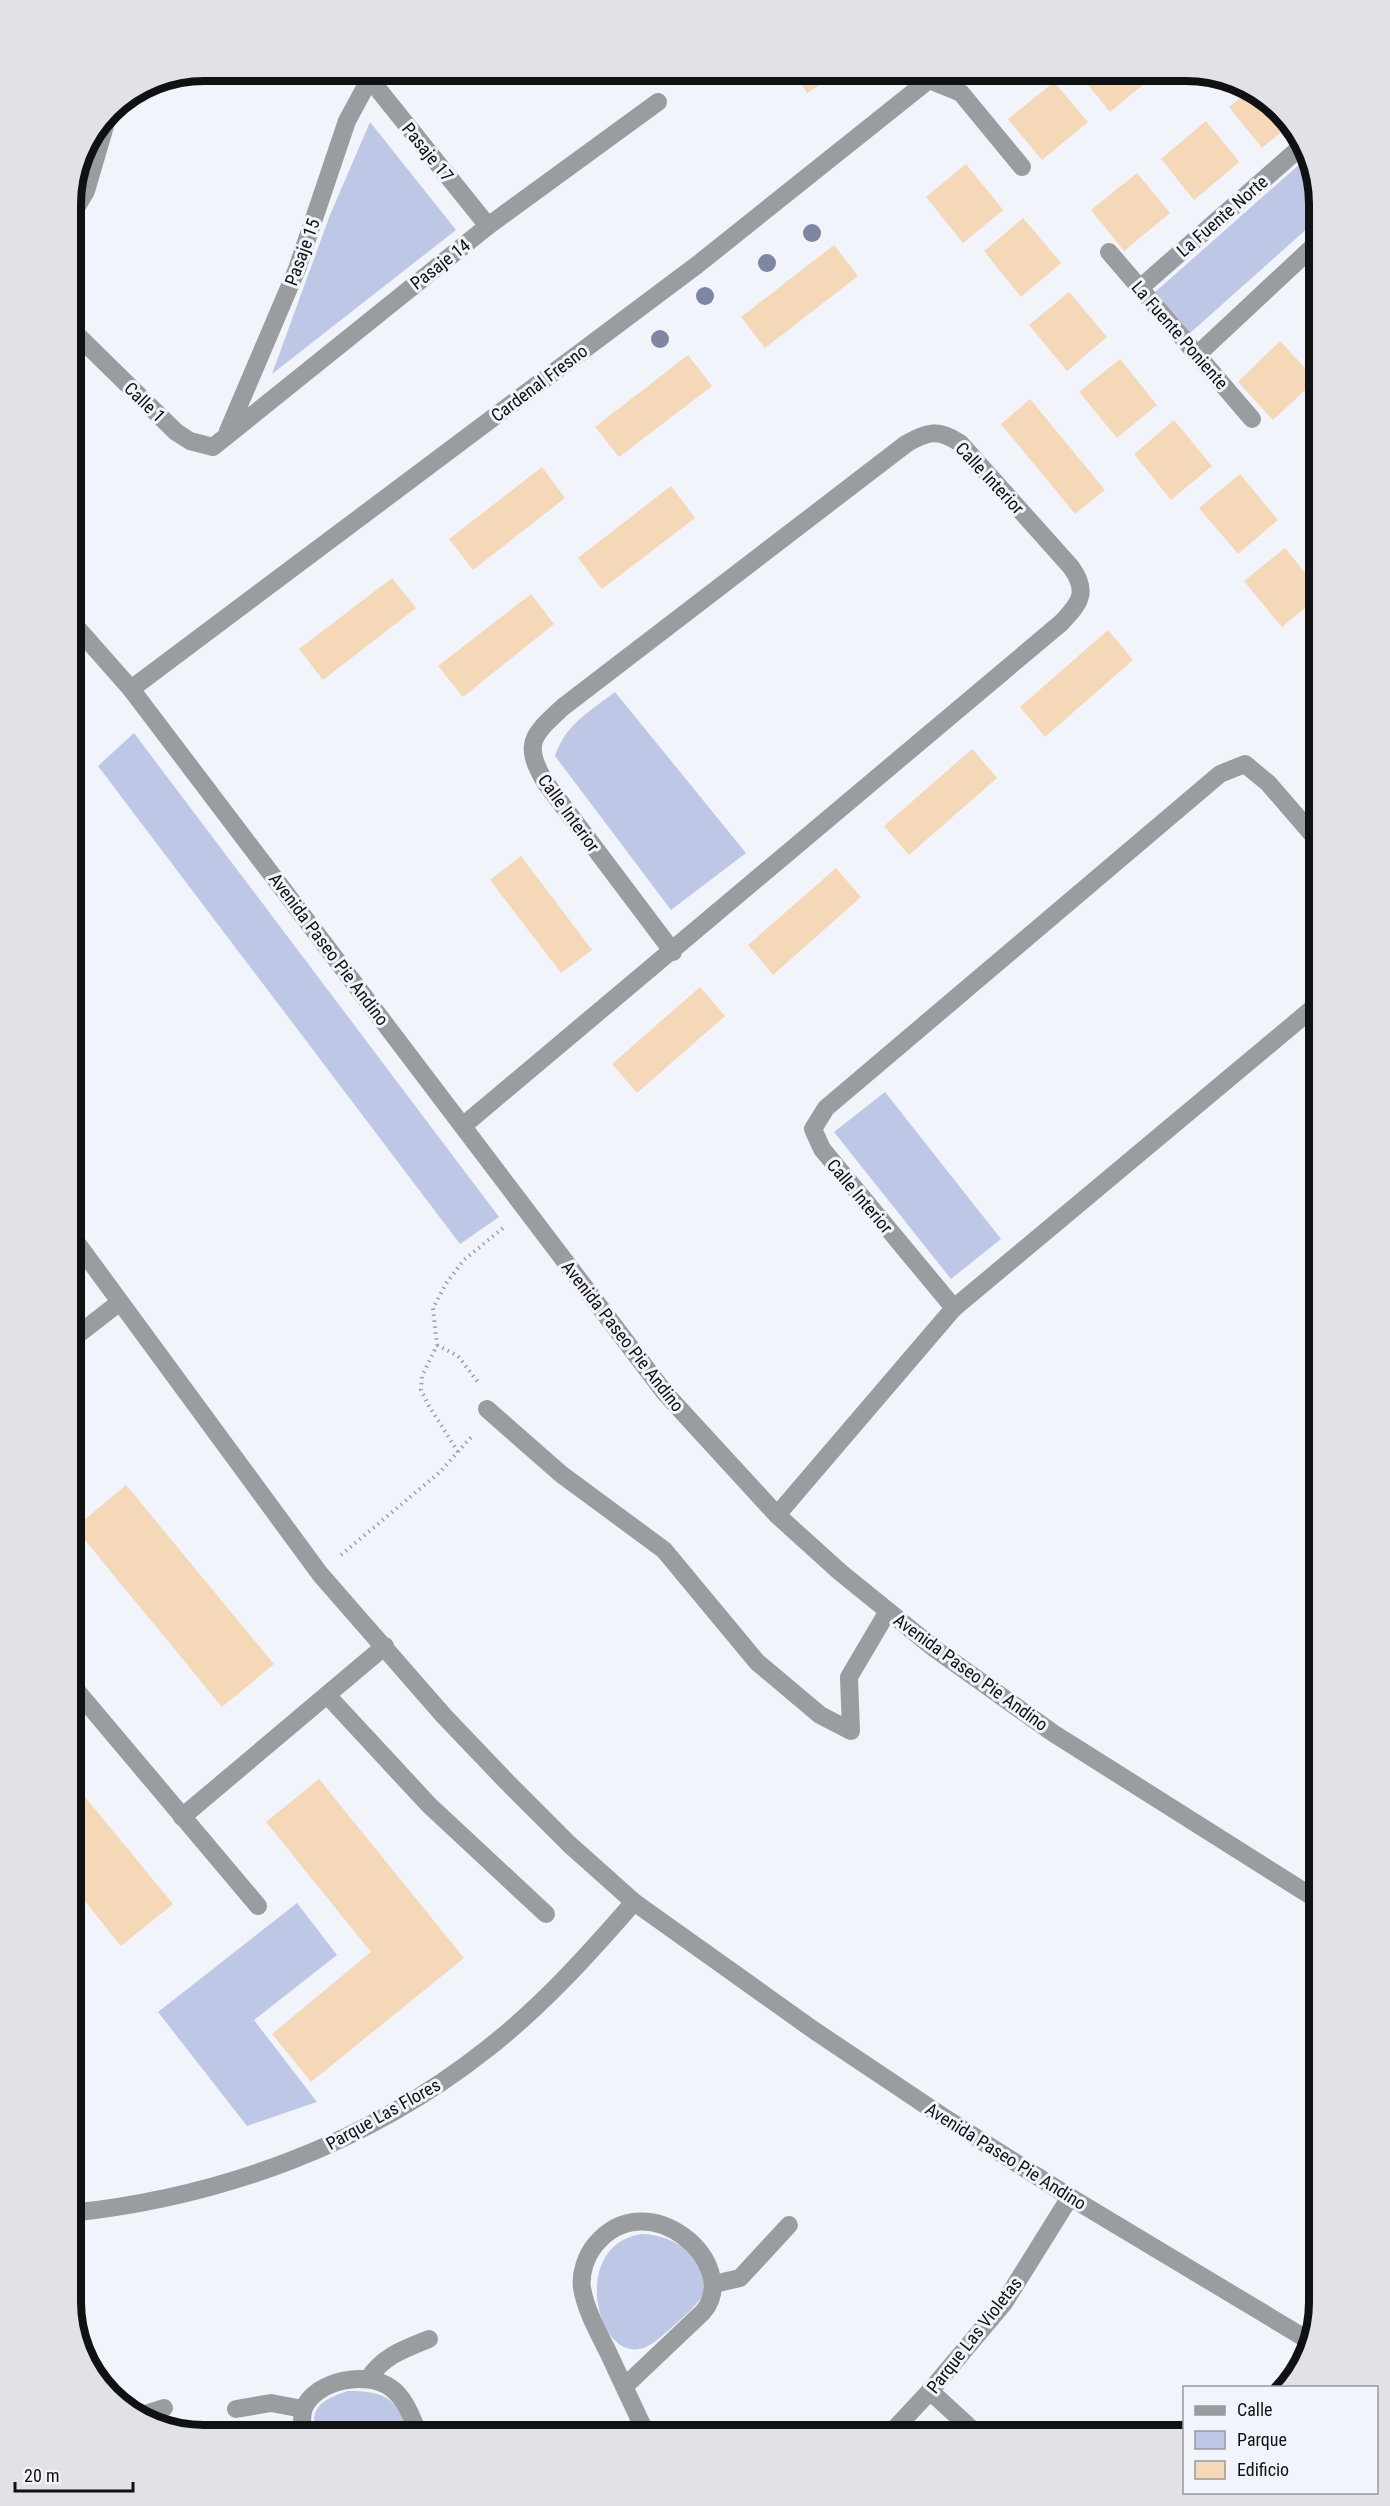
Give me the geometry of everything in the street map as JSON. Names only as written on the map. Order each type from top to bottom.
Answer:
[{"type":"street","name":"Pasaje 15","points":[[228,433],[297,270],[348,121],[368,81]]},
{"type":"street","name":"Pasaje 17","points":[[376,81],[488,226]]},
{"type":"street","name":"Cardenal Fresno","points":[[131,689],[697,265],[922,81]]},
{"type":"street","points":[[942,81],[961,93],[1022,167]]},
{"type":"street","name":"Pasaje 14","points":[[228,433],[488,226],[658,102]]},
{"type":"street","points":[[81,199],[86,191],[102,136]]},
{"type":"street","name":"La Fuente Norte","points":[[1140,288],[1297,150]]},
{"type":"street","points":[[1198,354],[1309,251]]},
{"type":"street","name":"La Fuente Poniente","points":[[1109,252],[1251,419]]},
{"type":"street","name":"Calle 1","points":[[81,339],[164,421],[183,436],[201,445],[213,447],[228,433]]},
{"type":"street","name":"Calle Interior","points":[[464,1125],[673,952],[1061,623],[1073,610],[1081,596],[1080,580],[1071,567],[960,443],[948,435],[934,433],[921,435],[906,444],[563,707],[546,723],[532,742],[533,763],[545,782],[673,952]]},
{"type":"street","name":"Avenida Paseo Pie Andino","points":[[81,632],[131,689],[464,1125],[524,1210],[665,1393],[777,1515],[935,1649],[1053,1733],[1309,1894]]},
{"type":"street","name":"Calle Interior","points":[[954,1308],[822,1149],[813,1129],[826,1108],[1221,774],[1245,765],[1268,783],[1309,830]]},
{"type":"street","points":[[777,1515],[954,1308],[1309,1012]]},
{"type":"street","name":"Avenida Paseo Pie Andino","points":[[81,1249],[320,1574],[444,1716],[507,1782],[569,1844],[634,1902],[815,2031],[942,2116],[1070,2198],[1303,2337]]},
{"type":"street","points":[[81,1332],[120,1302]]},
{"type":"street","points":[[487,1409],[561,1474],[664,1550],[757,1662],[820,1715],[851,1731],[849,1677],[888,1611]]},
{"type":"street","points":[[182,1817],[384,1646]]},
{"type":"street","points":[[327,1695],[429,1804],[546,1914]]},
{"type":"street","points":[[81,1696],[258,1906]]},
{"type":"street","name":"Parque Las Flores","points":[[81,2212],[146,2203],[199,2192],[250,2177],[350,2136],[396,2111],[444,2082],[488,2049],[584,1960],[634,1902]]},
{"type":"street","name":"Parque Las Violetas","points":[[898,2425],[1004,2303],[1070,2198]]},
{"type":"street","points":[[625,2386],[703,2312],[712,2297],[714,2284],[705,2259],[670,2228],[657,2222],[625,2223],[599,2240],[585,2263],[582,2286],[590,2315],[643,2425]]},
{"type":"street","points":[[714,2284],[740,2278],[789,2225]]},
{"type":"street","points":[[368,2379],[389,2356],[429,2339]]},
{"type":"street","points":[[303,2425],[303,2409],[310,2398],[321,2390],[340,2382],[368,2379],[389,2386],[399,2395],[414,2425]]},
{"type":"street","points":[[930,2391],[967,2425]]},
{"type":"street","points":[[236,2409],[271,2403],[303,2409]]},
{"type":"street","points":[[150,2412],[164,2408]]},
{"type":"path","points":[[458,1452],[421,1390],[422,1376],[437,1345],[433,1308],[447,1282],[464,1260],[524,1210]]},
{"type":"path","points":[[320,1574],[440,1472]]},
{"type":"green space","points":[[370,122],[456,230],[272,374],[330,215]]},
{"type":"green space","points":[[1302,162],[1309,196],[1309,227],[1189,334],[1154,293]]},
{"type":"green space","points":[[615,692],[746,853],[671,910],[555,756],[559,745],[572,727]]},
{"type":"green space","points":[[134,733],[499,1217],[460,1244],[98,766]]},
{"type":"green space","points":[[885,1092],[1001,1239],[951,1279],[834,1132]]},
{"type":"green space","points":[[297,1903],[337,1955],[254,2020],[317,2102],[247,2126],[158,2012]]},
{"type":"green space","points":[[641,2234],[667,2239],[691,2254],[702,2269],[704,2293],[669,2330],[651,2344],[639,2349],[624,2347],[611,2336],[602,2319],[597,2299],[598,2277],[605,2258],[619,2242]]},
{"type":"green space","points":[[347,2391],[381,2395],[395,2405],[406,2425],[314,2425],[319,2406]]},
{"type":"building","points":[[799,81],[826,81],[807,93]]},
{"type":"building","points":[[1085,81],[1148,81],[1110,112]]},
{"type":"building","points":[[1054,82],[1088,122],[1042,160],[1008,119]]},
{"type":"building","points":[[1244,95],[1261,106],[1284,130],[1262,148],[1229,107]]},
{"type":"building","points":[[1206,121],[1239,162],[1194,200],[1161,159]]},
{"type":"building","points":[[966,164],[1003,210],[963,243],[926,197]]},
{"type":"building","points":[[1137,173],[1170,213],[1124,251],[1091,210]]},
{"type":"building","points":[[1023,218],[1061,263],[1021,297],[984,251]]},
{"type":"building","points":[[834,245],[858,276],[765,348],[741,317]]},
{"type":"building","points":[[1069,292],[1107,337],[1067,371],[1029,325]]},
{"type":"building","points":[[1280,341],[1309,372],[1309,387],[1273,420],[1238,382]]},
{"type":"building","points":[[688,355],[712,386],[619,457],[595,427]]},
{"type":"building","points":[[1120,359],[1157,405],[1117,438],[1079,392]]},
{"type":"building","points":[[1030,399],[1105,490],[1075,514],[1001,424]]},
{"type":"building","points":[[1174,420],[1212,466],[1171,500],[1134,454]]},
{"type":"building","points":[[542,467],[565,498],[473,570],[449,539]]},
{"type":"building","points":[[1240,474],[1278,520],[1238,554],[1199,508]]},
{"type":"building","points":[[671,486],[695,518],[602,589],[578,558]]},
{"type":"building","points":[[1285,548],[1309,578],[1309,604],[1282,627],[1244,581]]},
{"type":"building","points":[[392,578],[416,608],[323,680],[299,649]]},
{"type":"building","points":[[531,594],[554,624],[463,697],[438,666]]},
{"type":"building","points":[[1108,630],[1133,660],[1045,737],[1020,707]]},
{"type":"building","points":[[972,749],[997,778],[909,855],[884,826]]},
{"type":"building","points":[[521,856],[592,950],[561,973],[490,880]]},
{"type":"building","points":[[836,868],[861,897],[773,975],[748,945]]},
{"type":"building","points":[[700,987],[725,1016],[637,1093],[612,1064]]},
{"type":"building","points":[[126,1485],[274,1664],[222,1707],[81,1535],[81,1523]]},
{"type":"building","points":[[319,1779],[464,1958],[311,2082],[272,2034],[371,1952],[266,1822]]},
{"type":"building","points":[[81,1792],[173,1904],[121,1946],[81,1896]]}]
